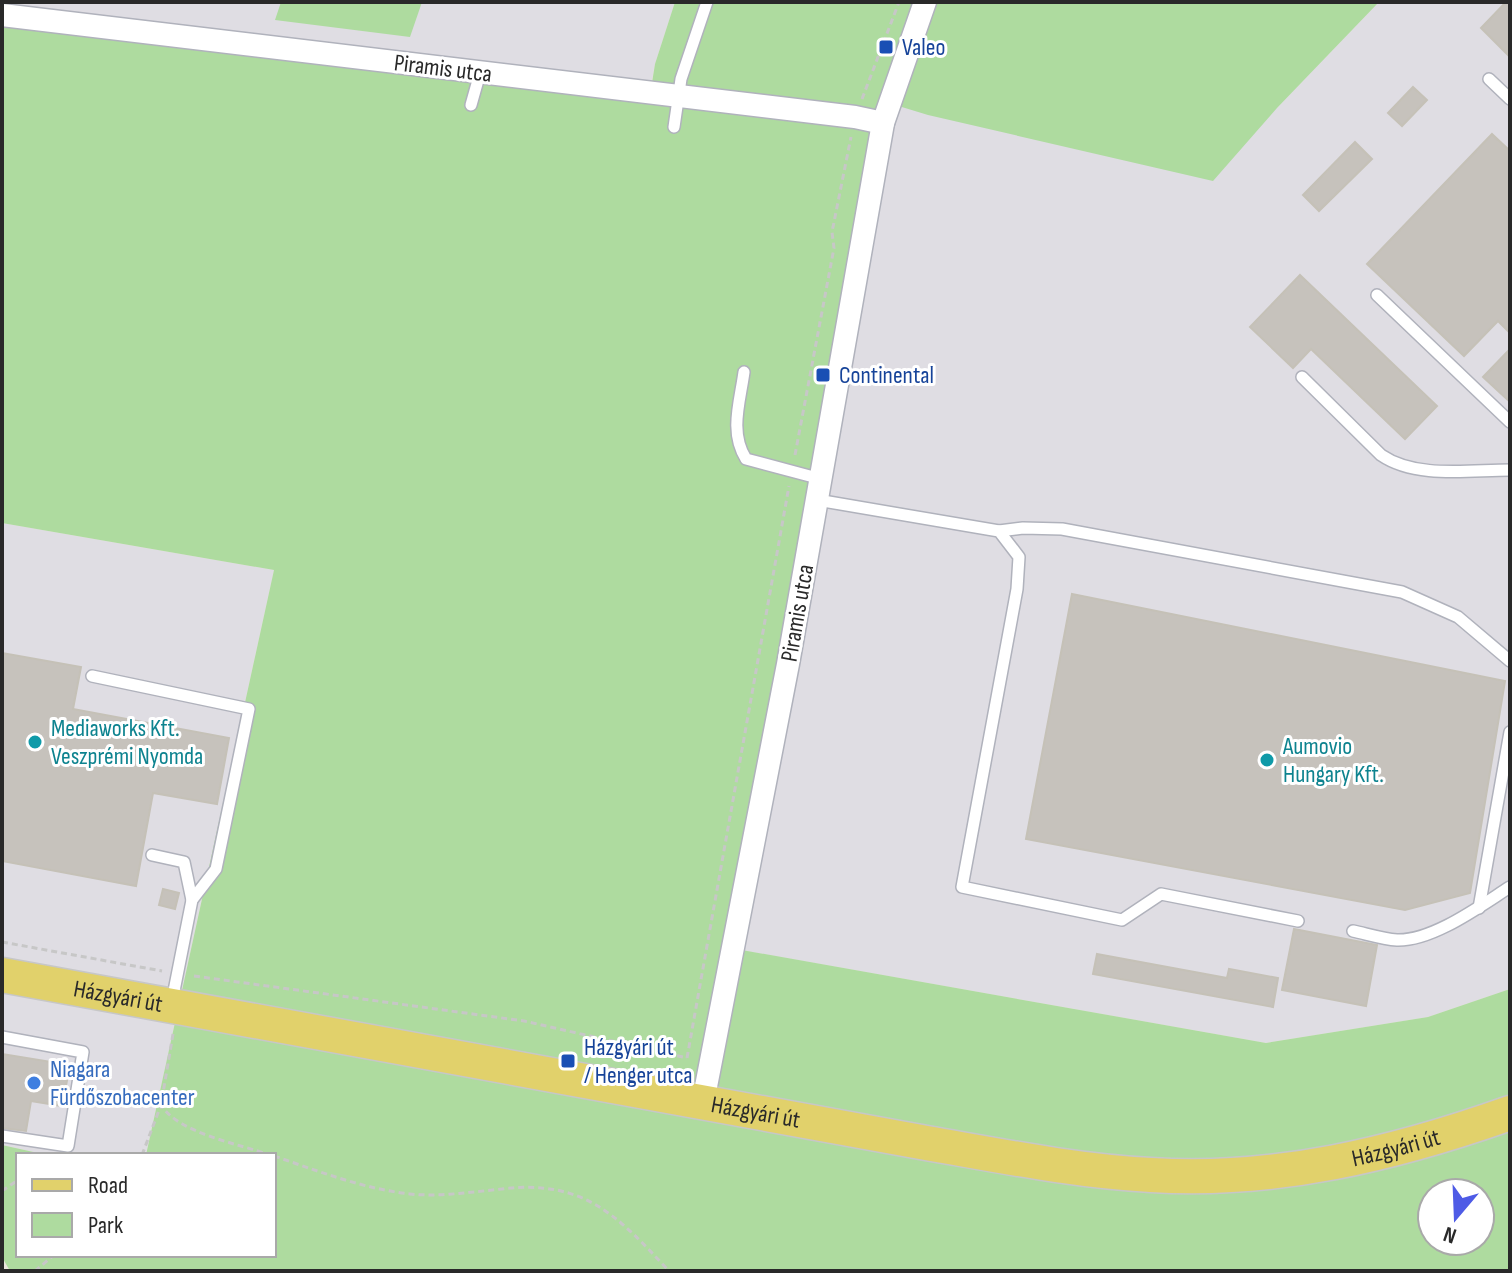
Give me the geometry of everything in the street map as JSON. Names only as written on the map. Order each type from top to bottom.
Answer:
[{"type":"main road","name":"Házgyári út","points":[[2,975],[175,995],[703,1102],[1074,1167],[1152,1175],[1236,1175],[1312,1168],[1373,1156],[1510,1113]]},
{"type":"street","name":"Piramis utca","points":[[703,1102],[788,664],[883,123],[925,2]]},
{"type":"street","name":"Piramis utca","points":[[2,15],[855,117],[883,123]]},
{"type":"lane","points":[[674,127],[677,96],[707,2]]},
{"type":"lane","points":[[471,105],[480,73]]},
{"type":"lane","points":[[1489,79],[1510,99]]},
{"type":"lane","points":[[1377,295],[1510,422]]},
{"type":"lane","points":[[744,372],[735,432],[738,447],[746,459],[792,471],[819,490],[999,531],[1062,529],[1402,592],[1458,617],[1510,661]]},
{"type":"lane","points":[[1302,377],[1381,455],[1396,465],[1412,469],[1510,470]]},
{"type":"lane","points":[[999,531],[1019,557],[1017,589],[962,887],[1122,920],[1161,894],[1298,921]]},
{"type":"lane","points":[[92,676],[249,709],[216,869],[192,900]]},
{"type":"lane","points":[[1479,908],[1510,732]]},
{"type":"lane","points":[[152,855],[184,862],[192,900],[175,995]]},
{"type":"lane","points":[[1353,931],[1397,940],[1424,936],[1479,908],[1510,887]]},
{"type":"lane","points":[[2,1037],[83,1052],[68,1146],[2,1136]]},
{"type":"path","points":[[687,1058],[834,248],[832,232],[855,117],[899,2]]},
{"type":"path","points":[[2,942],[175,995],[524,1021],[710,1061]]},
{"type":"path","points":[[143,1153],[161,1105],[175,995]]},
{"type":"path","points":[[161,1105],[167,1116],[184,1126],[263,1153]]},
{"type":"path","points":[[276,1157],[363,1185],[410,1194],[452,1195],[538,1186],[566,1191],[595,1204],[629,1228],[669,1271]]},
{"type":"path","points":[[35,1271],[52,1257]]},
{"type":"shaded area","points":[[2,2],[675,2],[655,64],[649,96],[2,18]]},
{"type":"shaded area","points":[[928,2],[1264,2],[1200,79],[1277,108],[1379,2],[1510,2],[1510,989],[1428,1017],[1266,1043],[735,949],[881,125]]},
{"type":"shaded area","points":[[2,523],[274,570],[146,1153],[38,1153],[2,1145]]},
{"type":"green space","points":[[281,2],[422,2],[410,37],[275,20]]},
{"type":"green space","points":[[675,2],[1379,2],[1277,108],[1213,181],[892,104],[736,949],[1266,1043],[1428,1017],[1510,989],[1510,1271],[10,1271],[2,1257],[2,1145],[38,1153],[16,1153],[16,1257],[276,1257],[276,1153],[146,1153],[274,570],[2,523],[2,18],[650,95],[655,64]]},
{"type":"building","points":[[1506,2],[1510,2],[1510,57],[1481,28]]},
{"type":"building","points":[[1413,87],[1427,100],[1402,126],[1388,113]]},
{"type":"building","points":[[1492,134],[1510,151],[1510,333],[1498,321],[1464,356],[1367,264]]},
{"type":"building","points":[[1355,142],[1372,159],[1319,211],[1303,195]]},
{"type":"building","points":[[1300,275],[1437,406],[1405,439],[1311,349],[1293,368],[1250,327]]},
{"type":"building","points":[[1510,349],[1510,402],[1483,377]]},
{"type":"building","name":"Aumovio Hungary Kft.","points":[[1072,594],[1505,681],[1470,893],[1405,910],[1026,839]]},
{"type":"building","name":"Mediaworks Kft. Veszprémi Nyomda","points":[[2,653],[81,667],[73,709],[229,738],[217,804],[153,793],[136,886],[2,861]]},
{"type":"building","points":[[163,889],[179,893],[175,909],[159,905]]},
{"type":"building","points":[[1294,929],[1377,945],[1366,1006],[1282,990]]},
{"type":"building","points":[[1097,954],[1227,978],[1229,969],[1278,978],[1273,1007],[1093,974]]},
{"type":"building","name":"Niagara Fürdőszobacenter","points":[[2,1054],[70,1065],[62,1106],[31,1101],[26,1131],[2,1128]]},
{"type":"place","name":"Valeo","points":[[886,47]]},
{"type":"place","name":"Continental","points":[[823,375]]},
{"type":"place","name":"Mediaworks Kft. Veszprémi Nyomda","points":[[35,742]]},
{"type":"place","name":"Aumovio Hungary Kft.","points":[[1267,760]]},
{"type":"place","name":"Házgyári út / Henger utca","points":[[568,1061]]},
{"type":"place","name":"Niagara Fürdőszobacenter","points":[[34,1083]]}]
